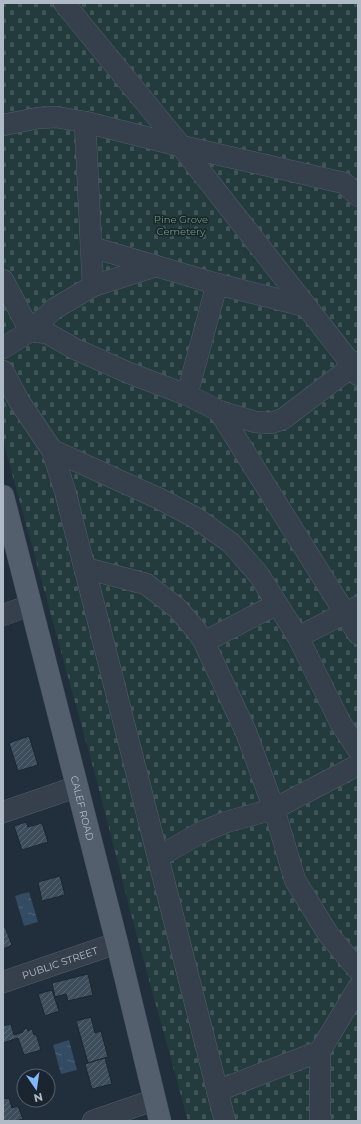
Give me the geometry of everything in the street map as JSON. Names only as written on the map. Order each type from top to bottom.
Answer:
[{"type":"main road","name":"CALEF ROAD","points":[[3,496],[117,943],[160,1121]]},
{"type":"street","points":[[30,331],[47,333],[75,349],[129,373],[187,395],[219,411],[255,422],[270,423],[283,419],[356,368],[181,146],[64,3]]},
{"type":"street","points":[[3,125],[38,118],[56,117],[85,122],[181,146],[344,183],[358,196]]},
{"type":"street","points":[[85,122],[93,286]]},
{"type":"street","points":[[91,247],[217,284],[306,306]]},
{"type":"street","points":[[3,348],[30,331],[54,309],[93,286],[156,266]]},
{"type":"street","points":[[3,280],[30,331]]},
{"type":"street","points":[[187,395],[217,284]]},
{"type":"street","points":[[3,370],[19,401],[52,450],[65,491],[225,1121]]},
{"type":"street","points":[[219,411],[352,610],[358,634]]},
{"type":"street","points":[[52,450],[160,499],[196,518],[231,542],[259,575],[298,637],[340,722],[358,750]]},
{"type":"street","points":[[85,568],[146,584],[177,608],[196,630],[204,642],[246,732],[274,809],[295,880],[328,934],[358,970]]},
{"type":"street","points":[[204,642],[277,604]]},
{"type":"street","points":[[3,615],[31,605]]},
{"type":"street","points":[[298,637],[352,610]]},
{"type":"street","points":[[158,857],[202,832],[226,822],[274,809],[358,765]]},
{"type":"street","points":[[3,812],[76,787]]},
{"type":"street","name":"PUBLIC STREET","points":[[3,982],[117,943]]},
{"type":"street","points":[[321,1121],[320,1051],[358,988]]},
{"type":"street","points":[[217,1091],[320,1051]]},
{"type":"street","points":[[93,1121],[154,1100]]},
{"type":"green space","name":"Pine Grove Cemetery","points":[[3,3],[358,3],[358,1121],[188,1121],[3,441]]},
{"type":"water","points":[[29,892],[38,922],[24,926],[15,896]]},
{"type":"water","points":[[69,1040],[77,1070],[61,1074],[53,1045]]},
{"type":"building","points":[[29,736],[38,765],[18,771],[9,743]]},
{"type":"building","points":[[26,822],[28,827],[42,823],[48,842],[22,850],[14,826]]},
{"type":"building","points":[[60,876],[65,895],[42,901],[38,882]]},
{"type":"building","points":[[5,927],[12,945],[3,949],[3,928]]},
{"type":"building","points":[[88,974],[93,995],[68,1001],[66,994],[55,997],[52,983]]},
{"type":"building","points":[[52,990],[59,1011],[45,1016],[38,994]]},
{"type":"building","points":[[91,1017],[95,1033],[101,1031],[108,1057],[88,1063],[76,1021]]},
{"type":"building","points":[[11,1024],[14,1035],[23,1032],[23,1030],[27,1028],[28,1031],[32,1029],[34,1035],[36,1034],[41,1050],[24,1055],[18,1038],[3,1043],[3,1026]]},
{"type":"building","points":[[105,1058],[112,1084],[92,1089],[85,1064]]},
{"type":"building","points":[[9,1098],[12,1108],[16,1107],[16,1108],[19,1108],[23,1119],[3,1121],[3,1099]]}]
